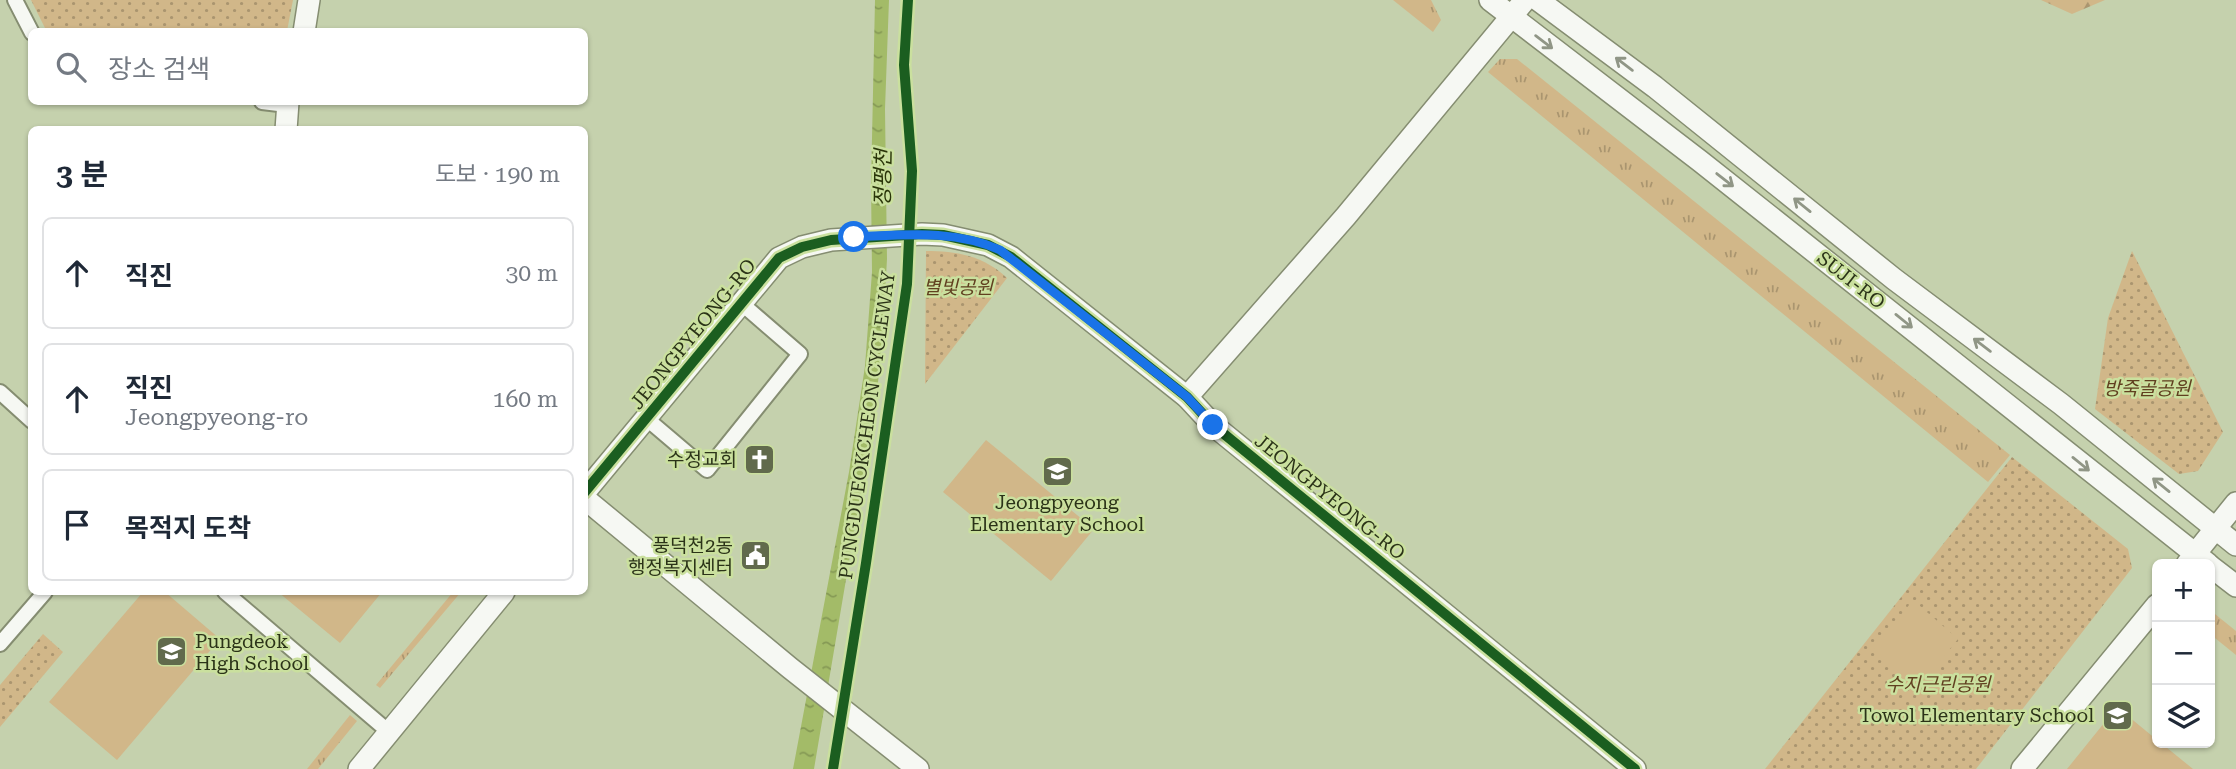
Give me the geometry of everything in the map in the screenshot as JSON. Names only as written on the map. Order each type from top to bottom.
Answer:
[{"type":"street","points":[[15,0],[29,28]]},
{"type":"street","points":[[305,28],[309,0]]},
{"type":"street","name":"SUJI-RO","points":[[1490,0],[1700,161],[2196,559]]},
{"type":"street","points":[[1187,397],[1346,216],[1525,0]]},
{"type":"street","name":"SUJI-RO","points":[[1538,0],[1655,87],[1894,279],[2060,404],[2236,545]]},
{"type":"street","points":[[286,126],[288,105]]},
{"type":"street","name":"JEONGPYEONG-RO","points":[[588,490],[779,258],[814,243],[854,237],[943,234],[966,239],[1000,250],[1187,397],[1213,425],[1635,769]]},
{"type":"street","name":"JEONGPYEONG-RO","points":[[647,419],[706,470],[715,460],[800,354],[741,303]]},
{"type":"street","points":[[0,392],[28,417]]},
{"type":"street","points":[[588,498],[859,724],[918,769]]},
{"type":"street","points":[[2201,559],[2215,527],[2236,503]]},
{"type":"street","name":"SUJI-RO","points":[[2215,572],[2236,586]]},
{"type":"street","points":[[0,644],[42,595]]},
{"type":"street","points":[[229,595],[389,732]]},
{"type":"street","points":[[359,769],[502,595]]},
{"type":"street","points":[[2022,769],[2152,611]]},
{"type":"green space","points":[[31,0],[293,0],[288,28],[45,28]]},
{"type":"green space","points":[[1393,0],[1431,0],[1441,20],[1433,32]]},
{"type":"green space","points":[[2041,0],[2105,0],[2072,14]]},
{"type":"green space","points":[[1500,59],[1517,59],[2010,455],[1988,482],[1488,72]]},
{"type":"green space","name":"별빛공원","points":[[926,251],[970,256],[989,264],[1007,278],[925,384]]},
{"type":"green space","name":"방죽골공원","points":[[2132,251],[2223,432],[2198,471],[2179,474],[2095,409],[2108,318]]},
{"type":"green space","points":[[986,440],[1094,529],[1051,581],[943,492]]},
{"type":"green space","name":"수지근린공원","points":[[2012,457],[2128,549],[2132,568],[1976,769],[1765,769]]},
{"type":"green space","points":[[140,595],[169,595],[220,639],[117,760],[49,702]]},
{"type":"green space","points":[[282,595],[380,595],[340,643]]},
{"type":"green space","points":[[451,595],[458,595],[380,688],[376,685]]},
{"type":"green space","points":[[1913,600],[1958,639],[1919,687],[1874,649]]},
{"type":"green space","points":[[2215,614],[2236,631],[2236,655],[2215,638]]},
{"type":"green space","points":[[43,634],[63,652],[0,727],[0,685]]},
{"type":"green space","points":[[2117,707],[2152,736],[2152,748],[2167,748],[2193,769],[2067,769]]},
{"type":"green space","points":[[350,715],[357,721],[318,769],[307,769]]},
{"type":"water","name":"정평천","points":[[875,0],[889,0],[885,109],[887,259],[877,393],[814,769],[793,769],[849,472],[865,366],[872,272]]},
{"type":"cycle path","name":"PUNGDUEOKCHEON CYCLEWAY","points":[[833,769],[907,284],[912,171],[904,65],[908,0]]},
{"type":"cycle path","points":[[588,488],[779,258],[802,247],[831,240],[922,234],[943,235],[988,245],[1011,257],[1187,397],[1213,425],[1635,769]]},
{"type":"place","name":"수정교회","points":[[760,459]]},
{"type":"place","name":"Jeongpyeong Elementary School","points":[[1057,471]]},
{"type":"place","name":"풍덕천2동 행정복지센터","points":[[756,556]]},
{"type":"place","name":"Pungdeok High School","points":[[172,652]]},
{"type":"place","name":"Towol Elementary School","points":[[2117,715]]},
{"type":"route","points":[[854,237],[943,234],[1000,250],[1187,397],[1213,425]]}]
